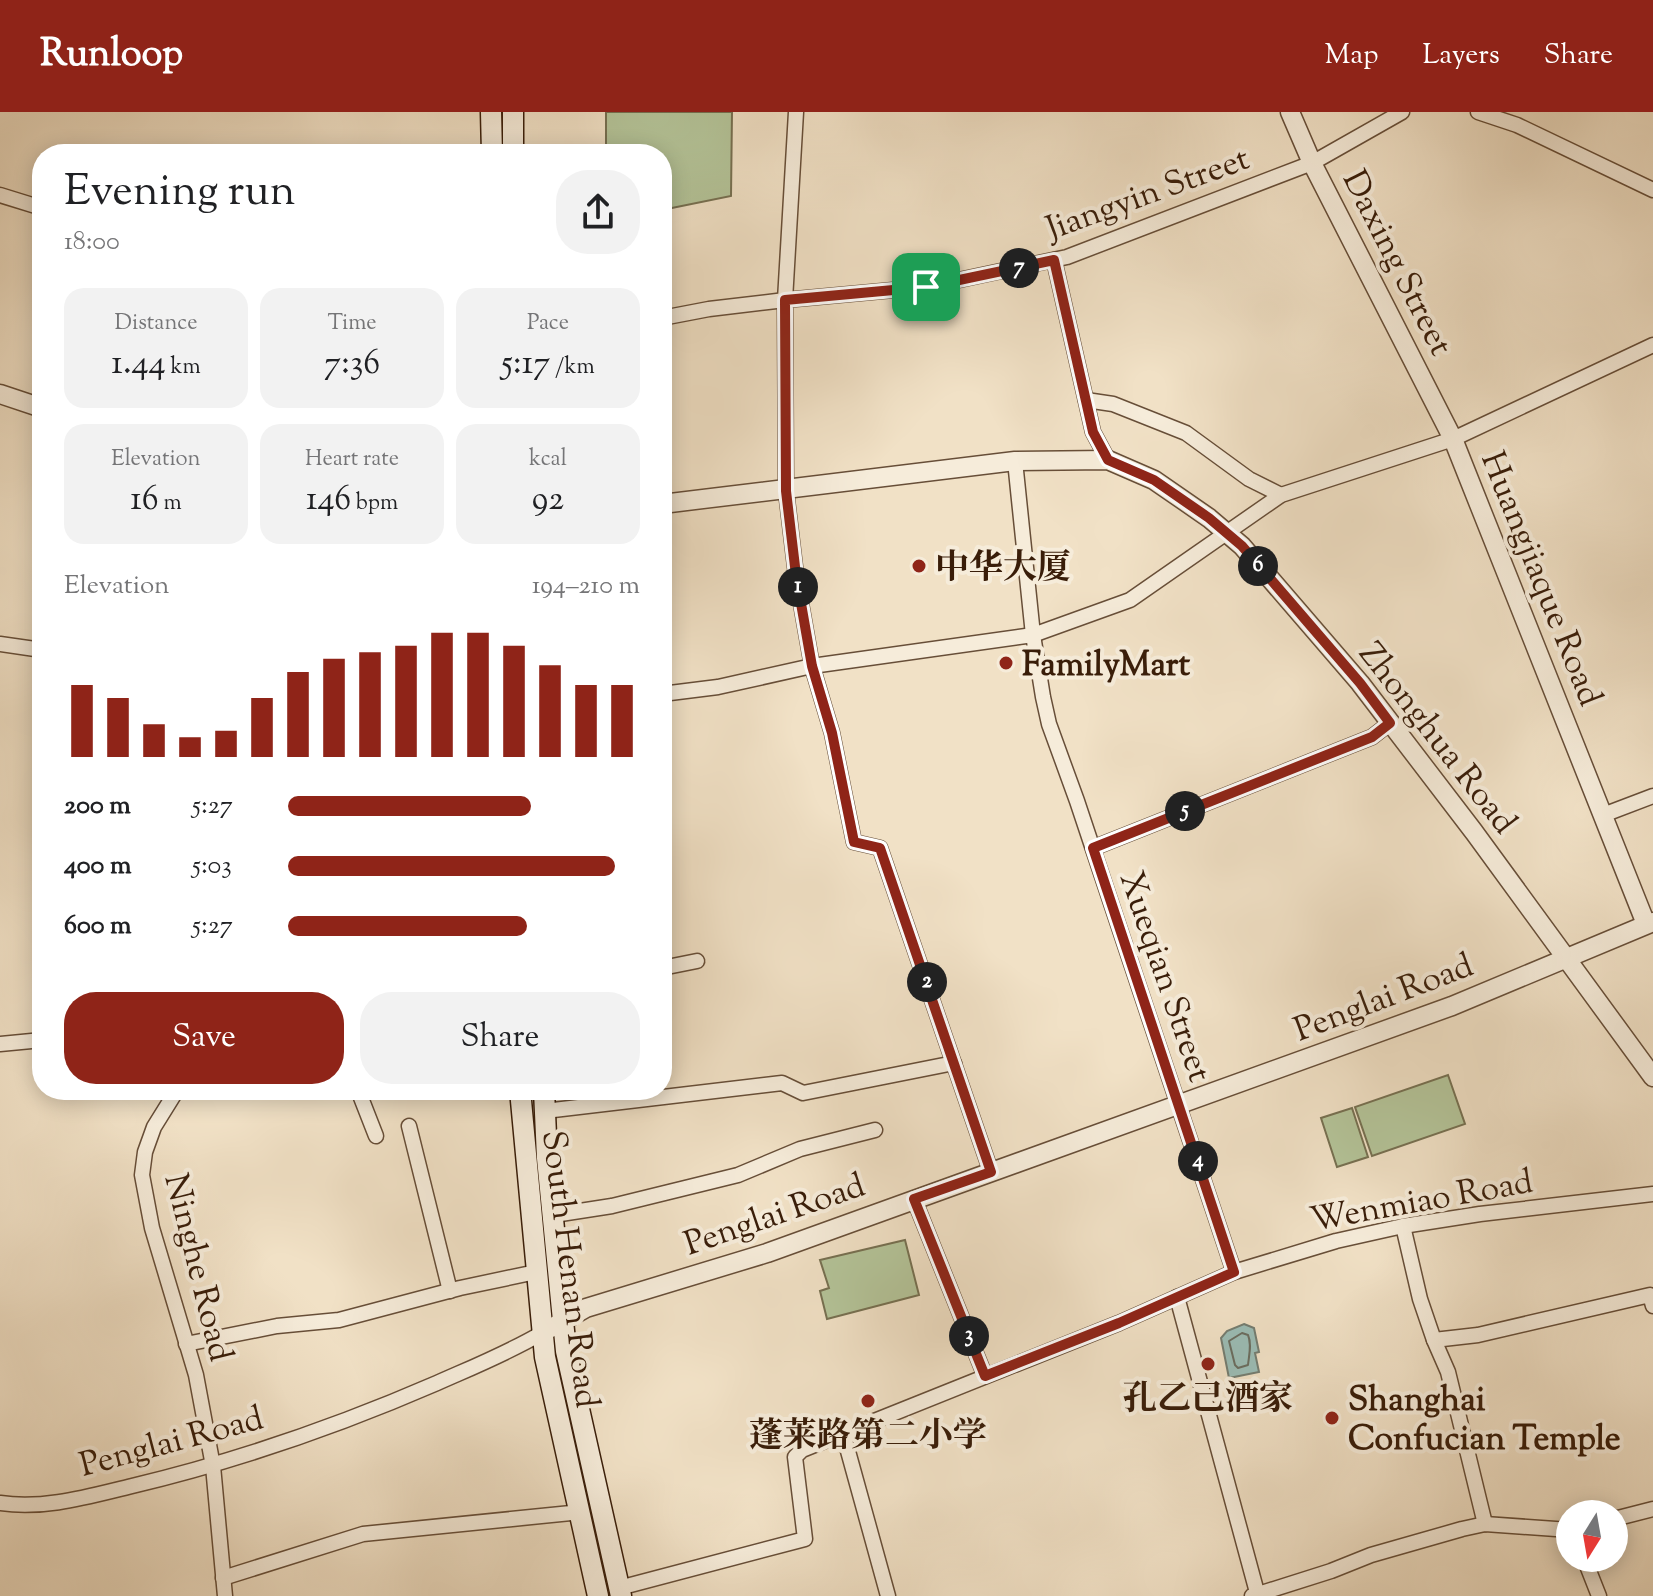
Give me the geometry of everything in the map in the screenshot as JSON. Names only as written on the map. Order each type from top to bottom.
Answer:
[{"type":"main road","points":[[491,112],[492,144]]},
{"type":"main road","points":[[513,112],[513,144]]},
{"type":"main road","name":"South Henan Road","points":[[521,1100],[542,1333],[557,1418],[598,1596]]},
{"type":"main road","name":"South Henan Road","points":[[544,1100],[547,1158],[566,1351],[620,1592]]},
{"type":"street","points":[[796,112],[785,300],[786,491],[796,575],[812,666],[832,733],[854,842],[880,848],[991,1172]]},
{"type":"street","name":"Daxing Street","points":[[1290,112],[1312,163],[1453,439]]},
{"type":"street","name":"Jiangyin Street","points":[[672,317],[785,300],[926,287],[1054,260],[1312,163],[1402,112]]},
{"type":"street","points":[[1478,112],[1517,125],[1653,190]]},
{"type":"street","points":[[0,195],[32,205]]},
{"type":"street","points":[[1054,260],[1093,432],[1108,460]]},
{"type":"street","points":[[1453,439],[1653,345]]},
{"type":"street","points":[[0,394],[32,405]]},
{"type":"street","points":[[1086,400],[1113,404],[1186,433],[1249,479],[1281,495]]},
{"type":"street","name":"Huangjiaque Road","points":[[672,693],[718,687],[812,666],[1033,635],[1130,600],[1281,495],[1453,439],[1603,815],[1650,923]]},
{"type":"street","name":"Zhonghua Road","points":[[672,503],[1015,461],[1108,460],[1154,480],[1242,546],[1360,683],[1653,1077]]},
{"type":"street","name":"Xueqian Street","points":[[1015,461],[1033,635],[1049,724],[1234,1272]]},
{"type":"street","points":[[0,644],[32,649]]},
{"type":"street","points":[[1093,848],[1372,737],[1390,723]]},
{"type":"street","points":[[1603,815],[1653,796]]},
{"type":"street","name":"Penglai Road","points":[[0,1503],[66,1501],[213,1466],[362,1415],[516,1348],[586,1308],[767,1253],[1179,1105],[1452,1006],[1650,923]]},
{"type":"street","points":[[672,966],[697,961]]},
{"type":"street","points":[[0,1044],[32,1041]]},
{"type":"street","points":[[672,1096],[782,1083],[803,1093],[954,1063]]},
{"type":"street","name":"Ninghe Road","points":[[171,1100],[154,1127],[145,1152],[142,1175],[152,1228],[196,1375],[213,1466],[225,1596]]},
{"type":"street","points":[[361,1100],[376,1136]]},
{"type":"street","points":[[545,1111],[638,1100]]},
{"type":"street","points":[[409,1126],[450,1291]]},
{"type":"street","points":[[554,1215],[612,1206],[738,1175],[800,1149],[875,1130]]},
{"type":"street","name":"Wenmiao Road","points":[[620,1592],[805,1539],[795,1457],[802,1450],[1234,1272],[1336,1241],[1403,1226],[1653,1194]]},
{"type":"street","points":[[914,1199],[985,1376]]},
{"type":"street","points":[[1403,1226],[1434,1340],[1448,1372],[1485,1524]]},
{"type":"street","points":[[186,1344],[277,1326],[339,1320],[536,1272]]},
{"type":"street","points":[[1434,1340],[1478,1335],[1650,1295],[1653,1306]]},
{"type":"street","points":[[1177,1297],[1256,1595],[1371,1555],[1485,1524],[1556,1529]]},
{"type":"street","points":[[843,1433],[888,1596]]},
{"type":"street","points":[[1628,1515],[1653,1509]]},
{"type":"street","points":[[223,1578],[363,1534],[581,1512]]},
{"type":"street","points":[[1590,1572],[1599,1596]]},
{"type":"green space","points":[[606,112],[732,112],[731,196],[672,208],[672,144],[606,144]]},
{"type":"green space","points":[[1448,1075],[1465,1124],[1372,1156],[1355,1107]]},
{"type":"green space","points":[[1352,1108],[1368,1157],[1337,1167],[1321,1118]]},
{"type":"green space","points":[[905,1240],[919,1295],[827,1319],[820,1291],[829,1288],[820,1260]]},
{"type":"water","points":[[1244,1324],[1254,1328],[1259,1372],[1229,1378],[1221,1338],[1227,1331]]},
{"type":"place","name":"中华大厦","points":[[919,566]]},
{"type":"place","name":"FamilyMart","points":[[1006,663]]},
{"type":"place","name":"孔乙己酒家","points":[[1208,1364]]},
{"type":"place","name":"蓬莱路第二小学","points":[[868,1401]]},
{"type":"place","name":"Shanghai Confucian Temple","points":[[1332,1418]]},
{"type":"route","points":[[1054,260],[1093,432],[1108,460],[1154,480],[1209,518],[1242,546],[1360,683],[1390,723],[1372,737],[1093,848],[1234,1272],[1119,1323],[985,1376],[914,1199],[991,1172],[880,848],[854,842],[832,733],[812,666],[796,575],[786,491],[785,300],[926,287],[1054,260]]}]
